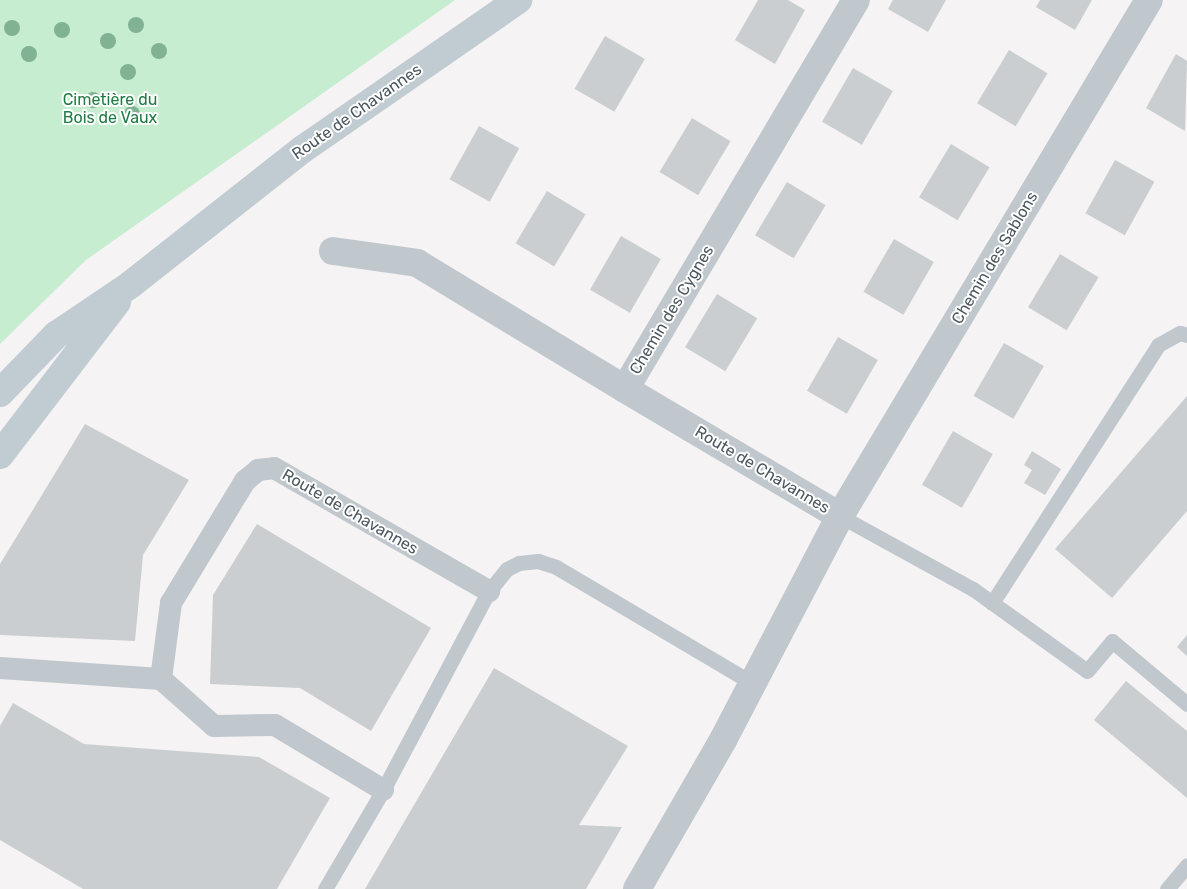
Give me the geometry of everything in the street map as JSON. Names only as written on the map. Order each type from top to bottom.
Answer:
[{"type":"main road","name":"Route de Chavannes","points":[[0,393],[56,335],[130,285],[303,149],[518,0]]},
{"type":"main road","name":"Route de Chavannes","points":[[0,455],[130,285]]},
{"type":"street","name":"Chemin des Cygnes","points":[[333,251],[417,264],[626,389],[856,0]]},
{"type":"street","name":"Chemin des Sablons","points":[[840,516],[1149,0]]},
{"type":"street","name":"Route de Chavannes","points":[[626,389],[840,516],[752,683],[637,889]]},
{"type":"street","name":"Route de Chavannes","points":[[161,679],[171,603],[245,481],[258,470],[274,468],[489,591]]},
{"type":"street","points":[[0,668],[161,679],[214,726],[275,726],[383,790]]},
{"type":"lane","points":[[992,603],[1158,345],[1180,333],[1187,335]]},
{"type":"lane","points":[[840,516],[973,589],[1086,671],[1112,641],[1187,704]]},
{"type":"lane","points":[[326,889],[383,790],[489,591],[507,569],[519,563],[538,562],[556,567],[752,683]]},
{"type":"lane","points":[[1168,889],[1187,865]]},
{"type":"green space","name":"Cimetière du Bois de Vaux","points":[[0,0],[455,0],[86,260],[0,344]]},
{"type":"building","points":[[758,0],[788,0],[805,10],[775,64],[735,40]]},
{"type":"building","points":[[893,0],[946,0],[928,32],[888,9]]},
{"type":"building","points":[[1040,0],[1092,0],[1075,30],[1036,7]]},
{"type":"building","points":[[605,36],[645,59],[614,112],[574,89]]},
{"type":"building","points":[[1009,50],[1048,73],[1016,126],[977,103]]},
{"type":"building","points":[[1176,54],[1187,61],[1185,131],[1146,108]]},
{"type":"building","points":[[853,68],[893,91],[862,145],[822,122]]},
{"type":"building","points":[[692,118],[731,141],[698,195],[660,172]]},
{"type":"building","points":[[479,126],[519,148],[490,202],[449,179]]},
{"type":"building","points":[[951,144],[990,167],[958,220],[919,197]]},
{"type":"building","points":[[1115,160],[1154,182],[1125,235],[1085,213]]},
{"type":"building","points":[[787,182],[826,205],[794,258],[755,235]]},
{"type":"building","points":[[547,191],[586,214],[554,266],[516,243]]},
{"type":"building","points":[[621,236],[661,259],[630,313],[590,290]]},
{"type":"building","points":[[894,239],[934,262],[903,315],[864,292]]},
{"type":"building","points":[[1060,254],[1099,277],[1067,330],[1028,307]]},
{"type":"building","points":[[717,294],[757,318],[725,371],[685,347]]},
{"type":"building","points":[[838,337],[878,360],[847,414],[807,391]]},
{"type":"building","points":[[1004,343],[1044,366],[1013,419],[974,396]]},
{"type":"building","points":[[1187,396],[1187,511],[1112,598],[1055,549]]},
{"type":"building","points":[[85,424],[189,480],[143,555],[135,641],[0,635],[0,564]]},
{"type":"building","points":[[953,431],[993,454],[962,508],[922,485]]},
{"type":"building","points":[[1032,451],[1061,469],[1045,495],[1024,483],[1032,470],[1024,465]]},
{"type":"building","points":[[257,524],[431,628],[371,731],[300,688],[210,684],[213,595]]},
{"type":"building","points":[[1187,635],[1187,656],[1177,647]]},
{"type":"building","points":[[494,668],[628,746],[579,825],[622,827],[586,889],[365,889]]},
{"type":"building","points":[[1126,681],[1187,731],[1187,798],[1094,720]]},
{"type":"building","points":[[13,703],[84,744],[259,757],[330,798],[277,889],[83,889],[0,840],[0,726]]}]
